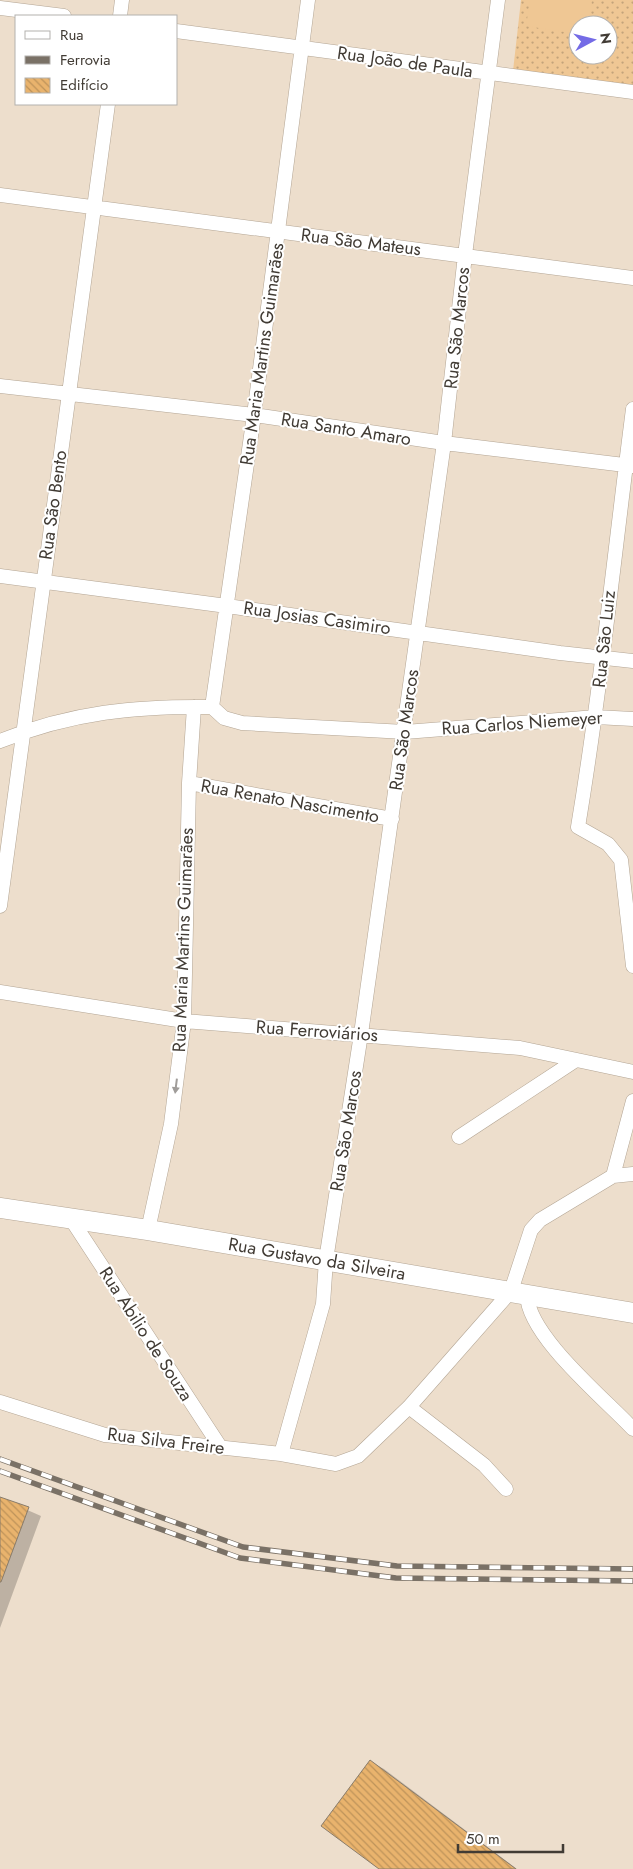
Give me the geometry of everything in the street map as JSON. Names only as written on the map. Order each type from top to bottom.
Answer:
[{"type":"main road","name":"Rua Gustavo da Silveira","points":[[0,1208],[148,1230],[633,1313]]},
{"type":"street","points":[[120,15],[122,0]]},
{"type":"street","name":"Rua Maria Martins Guimarães","points":[[212,707],[254,415],[308,0]]},
{"type":"street","name":"Rua São Marcos","points":[[281,1454],[324,1304],[326,1260],[405,732],[444,443],[464,255],[498,0]]},
{"type":"street","points":[[0,8],[56,15]]},
{"type":"street","name":"Rua João de Paula","points":[[178,31],[633,92]]},
{"type":"street","name":"Rua São Bento","points":[[0,906],[108,105]]},
{"type":"street","name":"Rua São Mateus","points":[[0,195],[633,278]]},
{"type":"street","name":"Rua Santo Amaro","points":[[0,386],[254,415],[444,443],[629,466]]},
{"type":"street","name":"Rua São Luiz","points":[[633,408],[629,466],[601,657],[596,716],[578,827],[608,844],[621,860],[633,966]]},
{"type":"street","name":"Rua Josias Casimiro","points":[[0,576],[560,653],[633,660]]},
{"type":"street","points":[[0,741],[23,731],[67,718],[110,711],[153,706],[212,707]]},
{"type":"street","name":"Rua Maria Martins Guimarães","points":[[148,1230],[171,1124],[184,1021],[189,783],[194,707]]},
{"type":"street","name":"Rua Carlos Niemeyer","points":[[212,707],[224,718],[242,723],[405,732],[596,716],[633,719]]},
{"type":"street","name":"Rua Renato Nascimento","points":[[189,783],[392,819]]},
{"type":"street","name":"Rua Ferroviários","points":[[0,992],[184,1021],[520,1048],[633,1072]]},
{"type":"street","points":[[459,1137],[576,1060]]},
{"type":"street","points":[[613,1176],[633,1101]]},
{"type":"street","points":[[506,1488],[484,1465],[409,1407],[519,1293],[531,1230],[551,1212],[613,1176],[633,1174]]},
{"type":"street","name":"Rua Abilio de Souza","points":[[71,1219],[221,1448]]},
{"type":"street","points":[[519,1293],[560,1356],[633,1429]]},
{"type":"street","name":"Rua Silva Freire","points":[[0,1402],[105,1435],[281,1454],[336,1464],[358,1456],[409,1407]]},
{"type":"shaded area","points":[[521,0],[633,0],[633,87],[513,71]]},
{"type":"shaded area","points":[[530,0],[592,0],[590,15],[568,15],[568,32],[526,26]]},
{"type":"building","points":[[0,1497],[29,1507],[1,1582],[0,1582]]},
{"type":"building","points":[[370,1760],[516,1869],[379,1869],[321,1826]]},
{"type":"railway","points":[[0,1459],[243,1547],[397,1566],[633,1569]]},
{"type":"railway","points":[[0,1471],[240,1558],[396,1578],[633,1581]]}]
